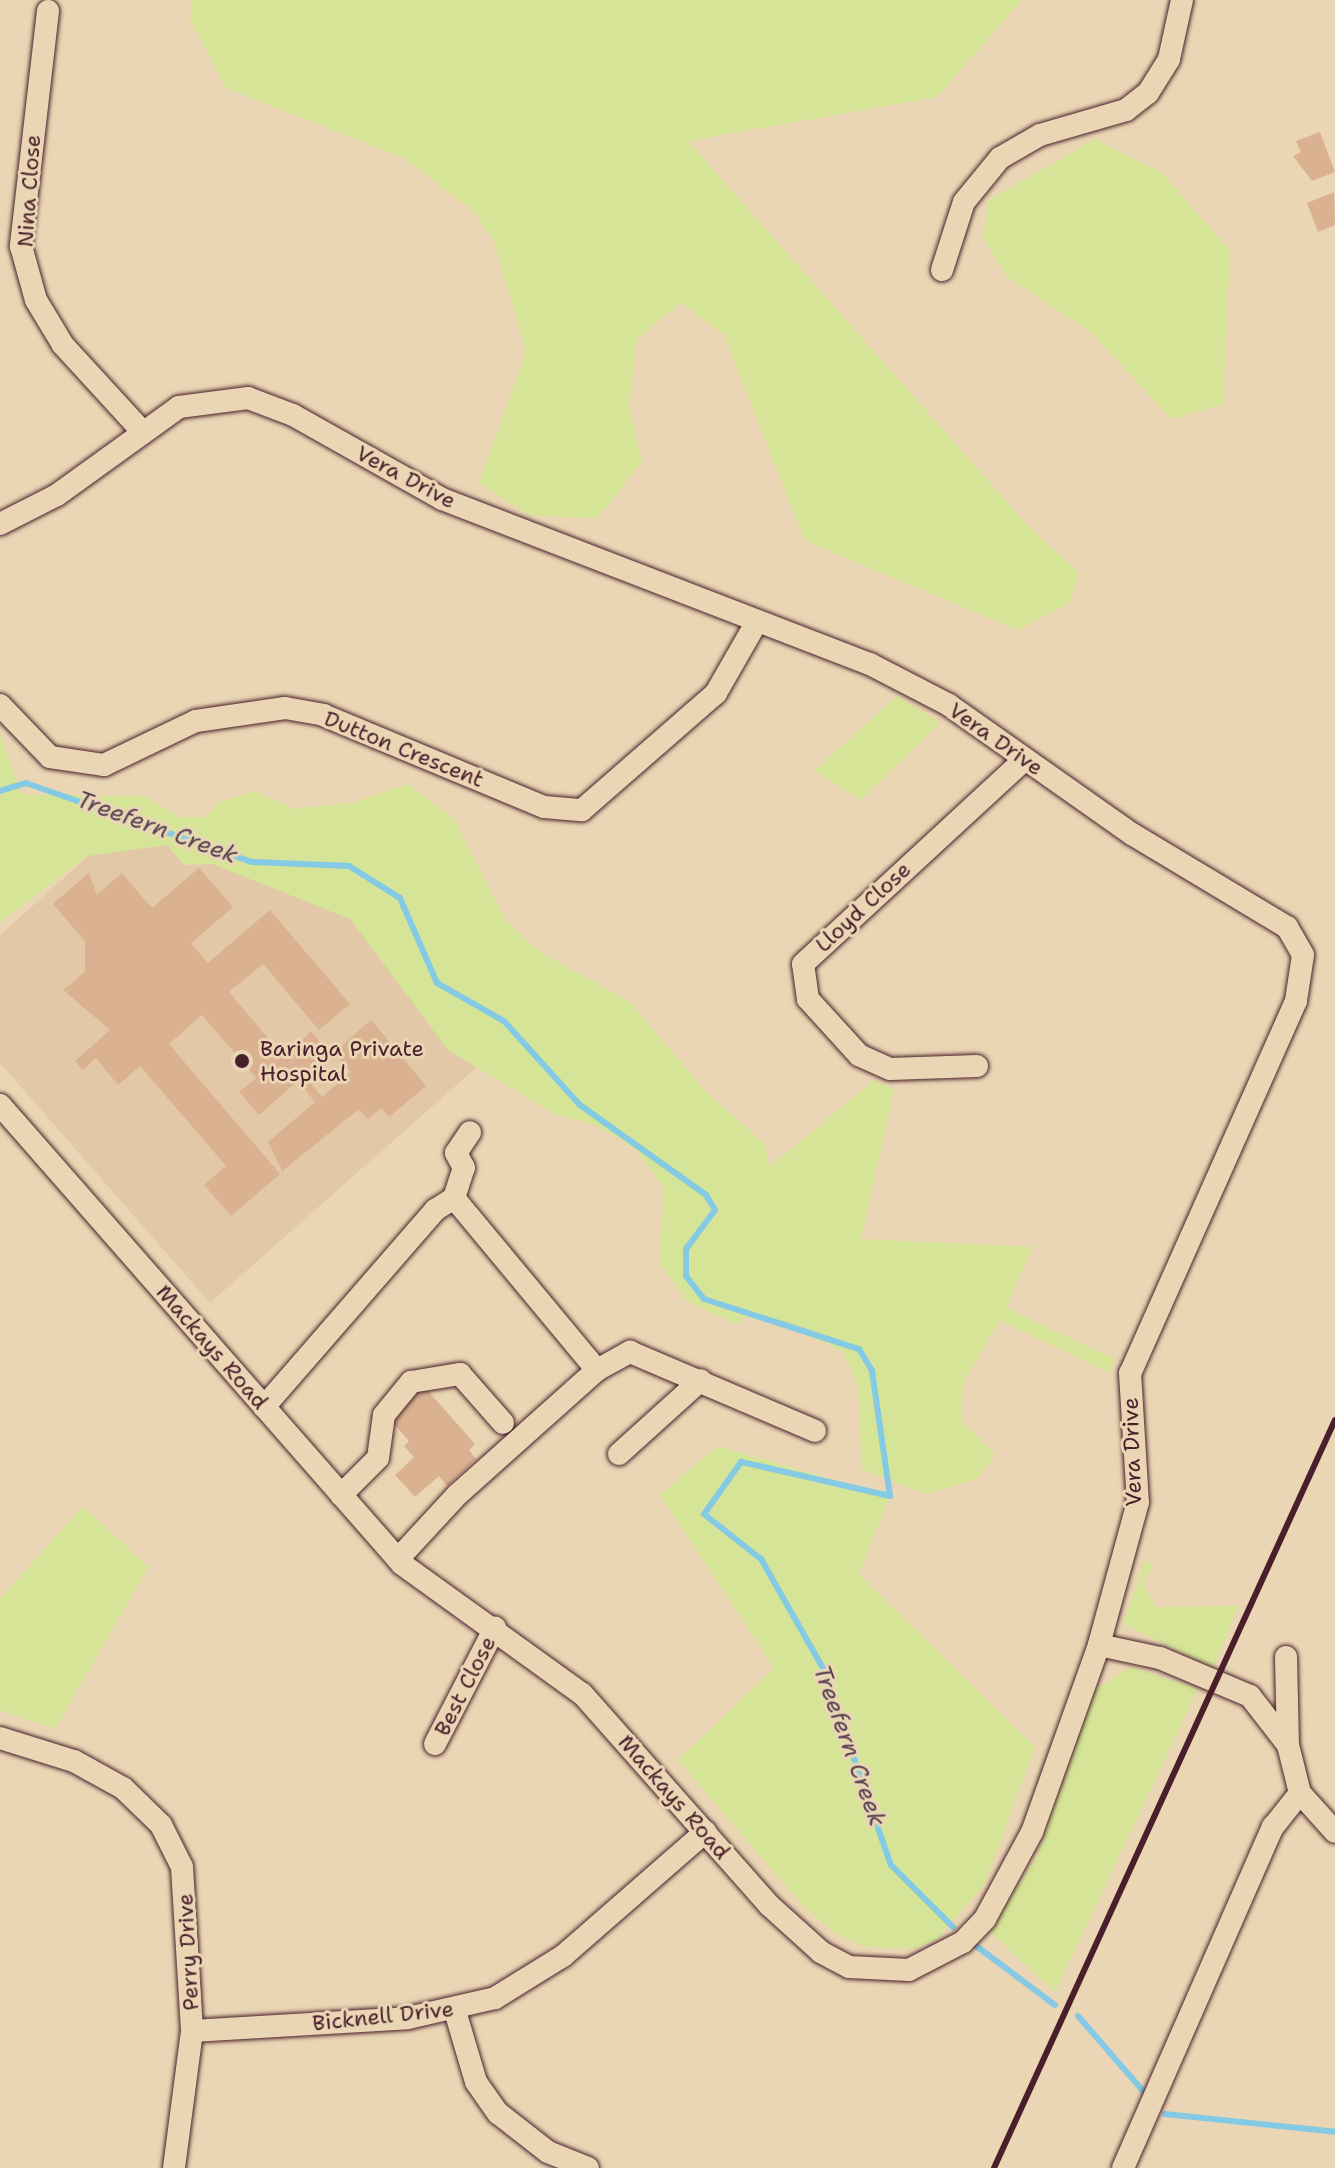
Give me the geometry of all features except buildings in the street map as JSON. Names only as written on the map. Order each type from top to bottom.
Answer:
[{"type":"street","points":[[942,270],[964,202],[1000,158],[1040,135],[1126,110],[1148,93],[1169,59],[1182,0]]},
{"type":"street","name":"Nina Close","points":[[48,11],[21,246],[36,300],[63,345],[140,429]]},
{"type":"street","name":"Vera Drive","points":[[0,524],[57,495],[140,429],[179,407],[248,398],[293,415],[442,499],[755,625],[870,664],[949,705],[1025,759],[1287,927],[1303,955],[1296,1001],[1130,1373],[1138,1502],[1099,1645]]},
{"type":"street","name":"Dutton Crescent","points":[[0,705],[50,757],[104,765],[196,721],[285,708],[323,715],[544,807],[582,810],[716,693],[755,625]]},
{"type":"street","name":"Lloyd Close","points":[[977,1066],[890,1069],[859,1055],[808,999],[803,964],[1025,759]]},
{"type":"street","name":"Mackays Road","points":[[0,1105],[398,1559],[582,1694],[793,1928],[849,1967],[909,1970],[937,1959],[985,1919],[1019,1863],[1099,1645]]},
{"type":"street","points":[[264,1407],[435,1210],[454,1198],[464,1168],[456,1153],[470,1132]]},
{"type":"street","points":[[454,1198],[597,1370]]},
{"type":"street","points":[[398,1559],[445,1506],[597,1370],[630,1352],[815,1431]]},
{"type":"street","points":[[341,1495],[378,1458],[384,1415],[411,1382],[460,1374],[503,1423]]},
{"type":"street","points":[[619,1454],[701,1380]]},
{"type":"street","name":"Best Close","points":[[435,1744],[495,1628]]},
{"type":"street","points":[[1099,1645],[1160,1658],[1250,1696],[1288,1745]]},
{"type":"street","points":[[1286,1657],[1288,1745],[1300,1793],[1335,1832]]},
{"type":"street","name":"Perry Drive","points":[[0,1738],[74,1761],[123,1788],[161,1825],[182,1867],[192,2031],[174,2168]]},
{"type":"street","points":[[1123,2168],[1273,1827],[1300,1793]]},
{"type":"street","name":"Bicknell Drive","points":[[192,2031],[455,2011],[506,1993],[563,1956],[705,1832]]},
{"type":"street","points":[[455,2011],[476,2082],[498,2113],[548,2152],[588,2168]]},
{"type":"shaded area","name":"Baringa Private Hospital","points":[[134,815],[327,872],[487,1058],[210,1303],[0,1063],[0,935]]},
{"type":"green space","points":[[192,0],[1022,0],[937,97],[688,141],[1029,527],[1079,573],[1069,603],[1018,630],[805,541],[724,335],[681,303],[637,339],[629,407],[642,461],[598,518],[531,516],[479,484],[526,351],[493,239],[473,211],[403,158],[226,88],[190,20]]},
{"type":"green space","points":[[1095,139],[1162,173],[1230,251],[1223,404],[1171,419],[1092,333],[1007,277],[983,238],[988,201]]},
{"type":"green space","points":[[897,696],[940,723],[861,800],[814,771]]},
{"type":"green space","points":[[0,733],[21,794],[144,796],[179,817],[206,817],[219,802],[255,791],[293,809],[354,802],[408,784],[453,818],[505,919],[537,950],[630,1002],[707,1093],[765,1144],[770,1167],[874,1080],[894,1090],[861,1239],[1033,1247],[1006,1308],[1115,1359],[1109,1373],[1000,1320],[963,1383],[961,1419],[995,1455],[977,1479],[926,1494],[862,1469],[858,1386],[843,1352],[797,1330],[745,1317],[736,1324],[687,1301],[659,1262],[664,1188],[636,1150],[600,1127],[553,1113],[448,1050],[350,919],[212,864],[184,865],[167,845],[87,856],[0,923]]},
{"type":"green space","points":[[717,1446],[890,1496],[859,1574],[1035,1747],[984,1885],[938,1938],[915,1949],[865,1947],[835,1933],[805,1908],[678,1760],[774,1668],[660,1495]]},
{"type":"green space","points":[[83,1506],[148,1567],[55,1729],[0,1710],[0,1599]]},
{"type":"green space","points":[[1145,1559],[1153,1566],[1143,1584],[1156,1607],[1238,1606],[1213,1668],[1123,1624]]},
{"type":"green space","points":[[1130,1667],[1198,1689],[1055,1992],[989,1931],[1036,1857],[1094,1690]]},
{"type":"waterway","name":"Treefern Creek","points":[[0,791],[26,783],[252,862],[349,866],[400,898],[437,983],[504,1021],[580,1105],[706,1195],[715,1210],[686,1249],[686,1276],[704,1299],[859,1349],[872,1371],[890,1496],[741,1462],[704,1514],[761,1559],[823,1668],[891,1865],[953,1927]]},
{"type":"waterway","name":"Treefern Creek","points":[[975,1945],[1055,2005]]},
{"type":"waterway","name":"Treefern Creek","points":[[1078,2016],[1143,2091]]},
{"type":"waterway","name":"Treefern Creek","points":[[1165,2114],[1335,2132]]},
{"type":"railway","points":[[994,2168],[1335,1420]]},
{"type":"place","name":"Baringa Private Hospital","points":[[242,1061]]}]
